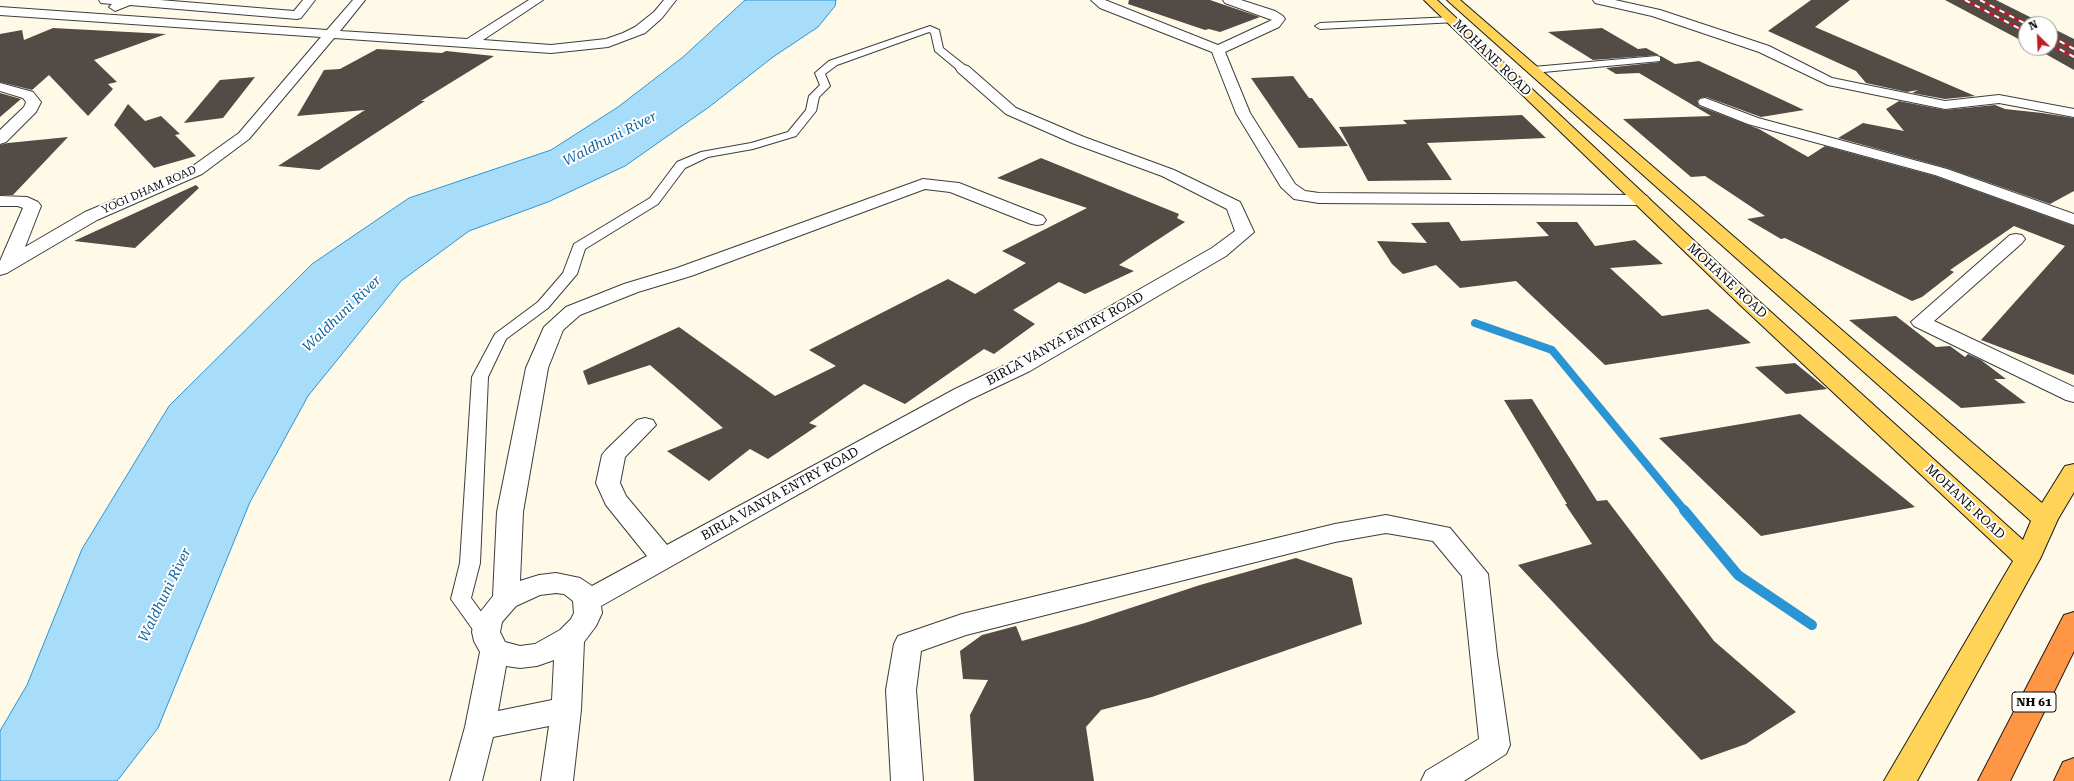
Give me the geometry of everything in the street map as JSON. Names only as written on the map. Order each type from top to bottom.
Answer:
[{"type":"highway","name":"NH 61","points":[[1994,781],[2074,622]]},
{"type":"highway","points":[[2070,781],[2074,772]]},
{"type":"main road","name":"MOHANE ROAD","points":[[1430,0],[1453,20],[1641,200],[2027,559]]},
{"type":"main road","name":"MOHANE ROAD","points":[[1453,0],[2045,519]]},
{"type":"main road","points":[[1900,781],[2027,559],[2045,519],[2074,472]]},
{"type":"street","points":[[3,12],[25,4],[30,0]]},
{"type":"street","points":[[105,0],[297,15],[310,0]]},
{"type":"street","name":"YOGI DHAM ROAD","points":[[4,266],[91,216],[196,171],[244,136],[359,0]]},
{"type":"street","points":[[470,44],[537,0]]},
{"type":"street","points":[[3,12],[551,49],[608,43],[628,36],[640,30],[658,15],[670,0]]},
{"type":"street","points":[[1097,0],[1104,5],[1218,50],[1275,24],[1279,19],[1271,14],[1229,0]]},
{"type":"street","points":[[1599,0],[1656,12],[1764,49],[1828,81],[1945,105],[1999,99],[2074,113]]},
{"type":"street","points":[[85,17],[125,1]]},
{"type":"street","points":[[1218,50],[1243,114],[1288,187],[1300,195],[1319,198],[1641,200]]},
{"type":"street","name":"BIRLA VANYA ENTRY ROAD","points":[[587,602],[949,402],[1022,366],[1219,252],[1245,232],[1234,206],[1168,173],[1078,140],[1011,111],[964,69]]},
{"type":"street","points":[[0,87],[28,95],[34,102],[30,109],[0,139]]},
{"type":"street","points":[[1705,102],[1753,121],[1941,172],[2074,220]]},
{"type":"street","points":[[506,599],[510,512],[537,368],[554,327],[573,311],[631,288],[684,272],[923,184],[953,187],[1037,220]]},
{"type":"street","points":[[0,201],[20,201],[32,206],[25,227],[4,266]]},
{"type":"street","points":[[2016,239],[1921,322],[2074,395]]},
{"type":"street","points":[[1952,345],[2074,407]]},
{"type":"street","points":[[645,425],[614,455],[608,483],[615,499],[664,559]]},
{"type":"street","points":[[907,781],[901,690],[908,644],[962,624],[1335,533],[1386,524],[1441,534],[1475,574],[1483,655],[1495,745],[1437,781]]},
{"type":"street","points":[[466,781],[480,727],[490,641],[488,620],[506,599],[521,591],[538,585],[556,583],[570,586],[582,592],[587,602],[588,613],[582,626],[570,638],[555,648],[536,655],[520,657],[506,655],[490,641]]},
{"type":"street","points":[[557,781],[566,710],[570,638]]},
{"type":"street","points":[[480,727],[566,710]]},
{"type":"lane","points":[[1320,26],[1453,20]]},
{"type":"lane","points":[[490,641],[461,599],[470,562],[480,377],[500,337],[547,300],[570,274],[579,247],[654,201],[680,165],[705,154],[753,146],[792,134],[811,111],[814,96],[825,86],[820,73],[833,63],[930,29],[936,32],[938,49],[950,60],[964,69]]},
{"type":"lane","points":[[1533,70],[1657,58]]},
{"type":"water","name":"Waldhuni River","points":[[745,0],[836,0],[835,6],[818,27],[773,57],[709,107],[625,166],[548,202],[469,231],[401,281],[308,396],[250,502],[158,728],[117,781],[0,781],[0,731],[27,685],[82,549],[169,406],[312,264],[409,198],[551,150],[618,107],[683,57]]},
{"type":"building","points":[[1129,0],[1210,0],[1260,17],[1220,32],[1209,29],[1205,30],[1128,4]]},
{"type":"building","points":[[1811,0],[1850,0],[1815,27],[1975,96],[1945,99],[1912,93],[1918,90],[1907,92],[1866,83],[1856,71],[1768,31]]},
{"type":"building","points":[[1945,0],[1996,0],[2028,16],[2018,16],[2018,39]]},
{"type":"building","points":[[53,28],[166,34],[94,60],[117,82],[108,84],[113,89],[88,116],[49,75],[32,90],[0,82],[0,34],[22,30],[24,40]]},
{"type":"building","points":[[1602,28],[1638,49],[1646,48],[1659,55],[1593,60],[1548,32]]},
{"type":"building","points":[[2058,31],[2074,39],[2074,70],[2049,56],[2058,56]]},
{"type":"building","points":[[377,49],[442,53],[446,51],[494,56],[421,101],[425,101],[319,170],[278,166],[365,110],[297,116],[324,70],[340,69]]},
{"type":"building","points":[[1661,56],[1675,64],[1699,61],[1804,110],[1761,117],[1706,97],[1700,98],[1697,101],[1699,106],[1759,129],[1808,157],[1825,146],[1935,176],[2074,226],[2074,375],[1981,340],[2065,246],[2014,226],[1950,270],[1954,272],[1922,297],[1912,301],[1785,238],[1781,239],[1747,219],[1765,216],[1705,176],[1691,177],[1623,119],[1711,116],[1639,73],[1616,74],[1606,68],[1660,62]]},
{"type":"building","points":[[1293,76],[1309,98],[1312,98],[1348,146],[1299,148],[1251,78]]},
{"type":"building","points":[[255,77],[223,118],[184,123],[220,80]]},
{"type":"building","points":[[0,93],[21,99],[0,117]]},
{"type":"building","points":[[1899,101],[1945,110],[1995,105],[2005,109],[2074,118],[2074,191],[2050,204],[1947,168],[1838,138],[1863,123],[1904,131],[1886,109]]},
{"type":"building","points":[[128,104],[145,121],[161,116],[180,134],[175,135],[196,156],[154,168],[114,125]]},
{"type":"building","points":[[1522,115],[1546,138],[1427,143],[1452,180],[1368,181],[1339,127],[1407,124],[1403,120]]},
{"type":"building","points":[[68,137],[13,195],[0,195],[0,145]]},
{"type":"building","points":[[1041,158],[1179,214],[1177,218],[1185,222],[1119,265],[1134,271],[1085,294],[1059,282],[1013,310],[1035,324],[994,354],[984,349],[905,404],[864,384],[809,423],[817,426],[768,459],[750,449],[709,481],[667,451],[723,428],[650,365],[588,385],[583,371],[679,327],[775,396],[836,366],[809,350],[948,279],[975,294],[1026,263],[1002,251],[1087,208],[997,178]]},
{"type":"building","points":[[196,185],[199,188],[135,248],[74,241]]},
{"type":"building","points":[[1449,222],[1461,241],[1549,236],[1536,222],[1577,222],[1595,246],[1635,240],[1663,264],[1610,268],[1662,316],[1708,309],[1751,343],[1605,365],[1516,281],[1460,288],[1436,265],[1403,274],[1392,264],[1377,241],[1427,243],[1411,223]]},
{"type":"building","points":[[1896,316],[1936,347],[1950,346],[1965,357],[1968,354],[1981,360],[2006,379],[1994,379],[2026,403],[1961,408],[1849,320]]},
{"type":"building","points":[[1795,363],[1827,389],[1786,394],[1755,367]]},
{"type":"building","points":[[1532,399],[1597,501],[1607,500],[1714,641],[1796,712],[1746,744],[1701,760],[1518,565],[1592,544],[1565,504],[1567,504],[1504,400]]},
{"type":"building","points":[[1800,414],[1915,507],[1761,536],[1659,438]]},
{"type":"building","points":[[1296,558],[1352,578],[1362,624],[1152,697],[1101,710],[1086,727],[1094,781],[974,781],[970,715],[988,680],[963,679],[960,651],[982,635],[1016,626],[1022,641],[1085,623],[1200,585]]},
{"type":"waterway","points":[[1475,323],[1552,350],[1685,511]]},
{"type":"waterway","points":[[1684,510],[1738,575],[1812,625]]},
{"type":"railway","points":[[1965,0],[2018,28]]},
{"type":"railway","points":[[1980,0],[2018,20]]},
{"type":"railway","points":[[2058,40],[2074,49]]},
{"type":"railway","points":[[2058,48],[2074,57]]}]
